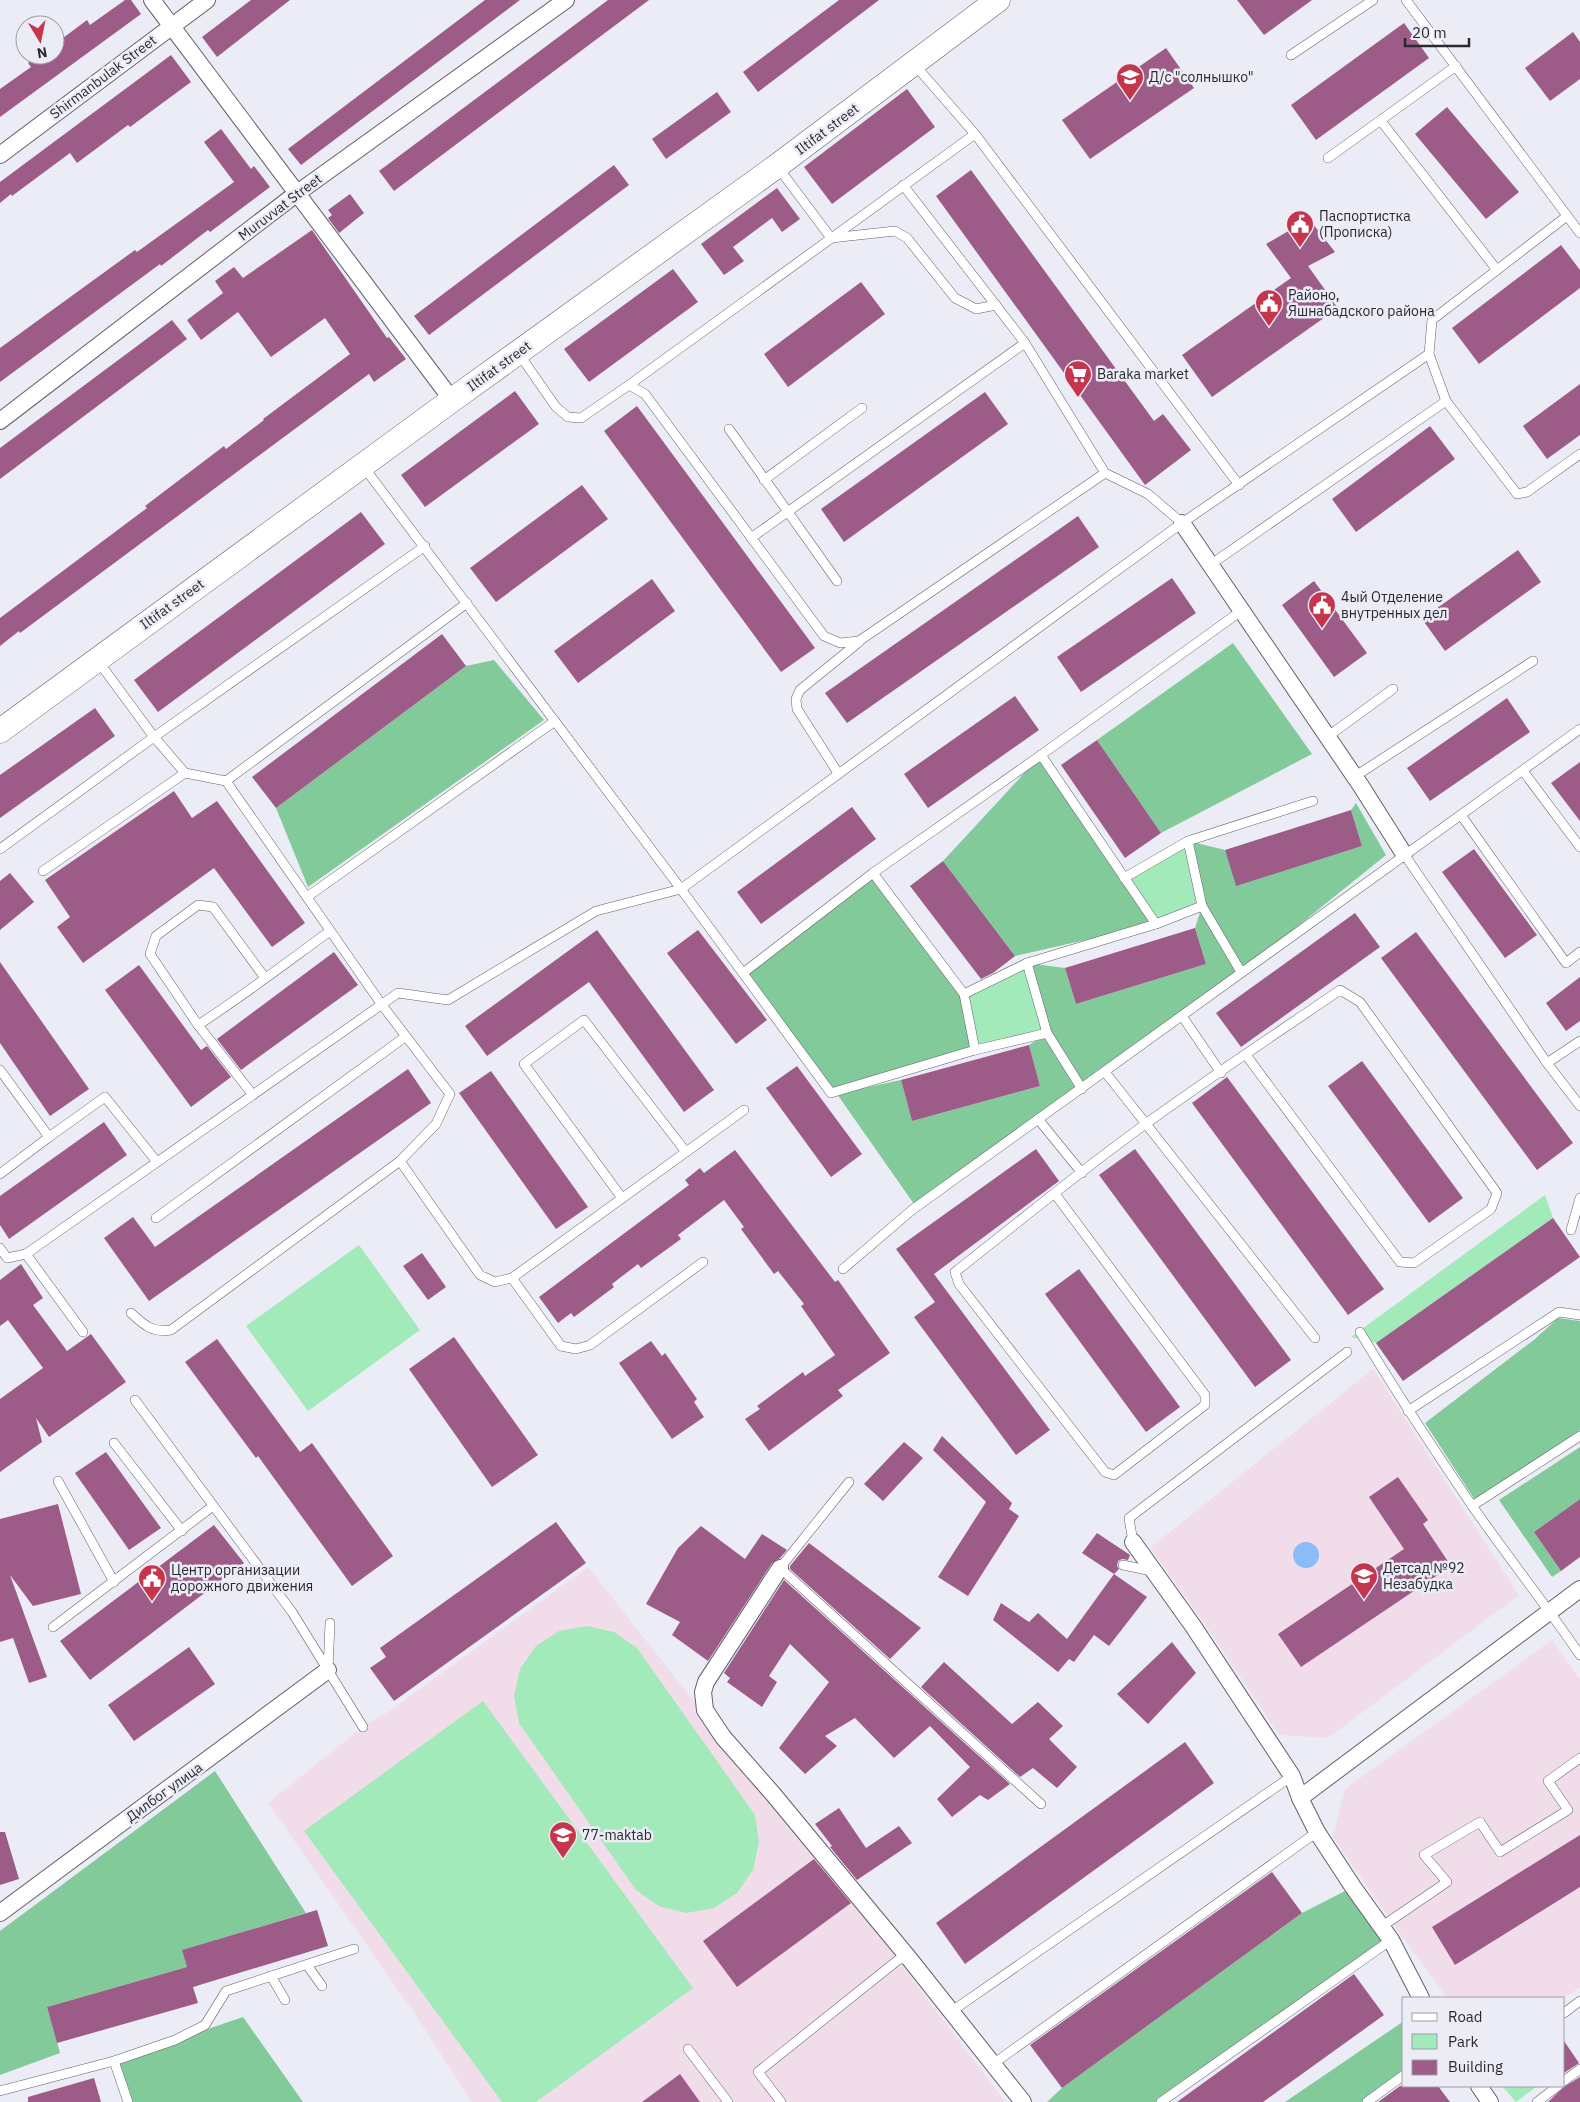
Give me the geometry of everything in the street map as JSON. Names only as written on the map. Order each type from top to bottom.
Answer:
[{"type":"street","points":[[152,0],[452,400]]},
{"type":"street","name":"Shirmаnbulak Street","points":[[0,155],[207,0]]},
{"type":"street","name":"Muruvvat Street","points":[[0,421],[296,194],[566,0]]},
{"type":"street","name":"Iltifаt street","points":[[0,731],[518,352],[777,166],[914,64],[987,3]]},
{"type":"street","points":[[1182,523],[1404,854]]},
{"type":"street","points":[[1133,1542],[1152,1571],[1197,1623],[1292,1776],[1316,1832],[1386,1934],[1420,1997]]},
{"type":"street","points":[[780,1568],[706,1682],[703,1692],[705,1710],[723,1737],[773,1794],[908,1957],[1023,2102]]},
{"type":"street","points":[[1300,1798],[1580,1589]]},
{"type":"street","name":"Дилбог улица","points":[[0,1913],[328,1670]]},
{"type":"street","points":[[1480,2087],[1490,2102]]},
{"type":"lane","points":[[1291,55],[1373,0]]},
{"type":"lane","points":[[1406,0],[1580,234]]},
{"type":"lane","points":[[914,64],[975,134],[1239,485]]},
{"type":"lane","points":[[1328,158],[1456,66]]},
{"type":"lane","points":[[1381,121],[1497,270]]},
{"type":"lane","points":[[518,352],[556,407],[568,418],[581,418],[975,134]]},
{"type":"lane","points":[[777,166],[831,238]]},
{"type":"lane","points":[[903,185],[1025,343],[1105,473],[1148,494],[1182,523]]},
{"type":"lane","points":[[1567,216],[1432,320],[1429,354],[1446,401],[1517,494],[1527,492],[1580,454]]},
{"type":"lane","points":[[831,238],[895,231],[906,238],[955,298],[976,308],[996,305]]},
{"type":"lane","points":[[751,538],[1025,343]]},
{"type":"lane","points":[[0,1248],[7,1258],[26,1254],[398,993],[448,1000],[596,911],[681,889],[1182,523],[1429,354]]},
{"type":"lane","points":[[629,385],[645,394],[824,636],[840,643],[859,641]]},
{"type":"lane","points":[[1210,565],[1446,401]]},
{"type":"lane","points":[[764,480],[862,408]]},
{"type":"lane","points":[[729,429],[837,581]]},
{"type":"lane","points":[[363,466],[425,546],[831,1093],[976,1050],[1047,1033]]},
{"type":"lane","points":[[838,773],[797,709],[796,699],[800,690],[859,641],[1105,473]]},
{"type":"lane","points":[[0,848],[425,546]]},
{"type":"lane","points":[[226,781],[466,603]]},
{"type":"lane","points":[[743,973],[873,872],[1041,756],[1241,611]]},
{"type":"lane","points":[[97,659],[154,737],[185,773],[226,781],[382,1005],[450,1094],[436,1124],[400,1161],[171,1330],[160,1332],[149,1329],[131,1313]]},
{"type":"lane","points":[[1354,777],[1532,661]]},
{"type":"lane","points":[[1327,737],[1393,689]]},
{"type":"lane","points":[[307,898],[555,721]]},
{"type":"lane","points":[[843,1269],[912,1210],[1580,729]]},
{"type":"lane","points":[[1041,756],[1156,924]]},
{"type":"lane","points":[[1523,771],[1580,847]]},
{"type":"lane","points":[[43,871],[185,773]]},
{"type":"lane","points":[[1124,878],[1188,841],[1313,801]]},
{"type":"lane","points":[[1461,815],[1566,963],[1580,952]]},
{"type":"lane","points":[[1188,841],[1202,906],[1241,972]]},
{"type":"lane","points":[[1404,854],[1547,1063],[1580,1106]]},
{"type":"lane","points":[[873,872],[964,994],[976,1050]]},
{"type":"lane","points":[[253,1095],[198,1025],[150,954],[156,936],[198,905],[213,907],[265,978]]},
{"type":"lane","points":[[964,994],[1027,964],[1156,924],[1202,906]]},
{"type":"lane","points":[[198,1025],[330,931]]},
{"type":"lane","points":[[1027,964],[1047,1033],[1082,1089]]},
{"type":"lane","points":[[1055,1194],[1205,1395],[1206,1405],[1114,1475],[1105,1472],[959,1284],[955,1272],[1055,1194],[1146,1124],[1340,990],[1360,1002],[1497,1193],[1490,1209],[1414,1263],[1400,1262],[1246,1055]]},
{"type":"lane","points":[[1182,1016],[1221,1073]]},
{"type":"lane","points":[[622,1198],[524,1064],[584,1020],[686,1152]]},
{"type":"lane","points":[[156,1218],[405,1037]]},
{"type":"lane","points":[[1547,1063],[1580,1041]]},
{"type":"lane","points":[[0,1070],[49,1137]]},
{"type":"lane","points":[[1105,1072],[1315,1338]]},
{"type":"lane","points":[[0,1174],[105,1097],[157,1162]]},
{"type":"lane","points":[[400,1161],[480,1275],[495,1282],[512,1278],[744,1110]]},
{"type":"lane","points":[[1038,1120],[1082,1174]]},
{"type":"lane","points":[[1570,1230],[1580,1198]]},
{"type":"lane","points":[[26,1254],[84,1332]]},
{"type":"lane","points":[[512,1278],[561,1346],[576,1349],[590,1345],[703,1262]]},
{"type":"lane","points":[[1408,1411],[1559,1312],[1580,1315]]},
{"type":"lane","points":[[1360,1332],[1408,1411],[1430,1440],[1472,1506],[1580,1655]]},
{"type":"lane","points":[[1133,1542],[1130,1518],[1347,1352]]},
{"type":"lane","points":[[134,1400],[292,1612],[363,1727]]},
{"type":"lane","points":[[1472,1506],[1580,1436]]},
{"type":"lane","points":[[114,1443],[182,1531]]},
{"type":"lane","points":[[58,1481],[114,1582]]},
{"type":"lane","points":[[849,1482],[780,1568],[1041,1804]]},
{"type":"lane","points":[[53,1627],[213,1506]]},
{"type":"lane","points":[[1123,1565],[1152,1571]]},
{"type":"lane","points":[[328,1670],[330,1623]]},
{"type":"lane","points":[[1161,2102],[1386,1934],[1448,1882],[1424,1855],[1480,1822],[1500,1852],[1568,1810],[1548,1781],[1580,1758]]},
{"type":"lane","points":[[952,2011],[1292,1776]]},
{"type":"lane","points":[[993,2064],[1316,1832]]},
{"type":"lane","points":[[0,2091],[114,2061],[175,2040],[205,2025],[226,1991],[354,1949]]},
{"type":"lane","points":[[781,2102],[758,2072],[898,1960],[908,1957]]},
{"type":"lane","points":[[306,1965],[322,1986]]},
{"type":"lane","points":[[271,1976],[286,2000]]},
{"type":"lane","points":[[1565,2012],[1580,2001]]},
{"type":"lane","points":[[688,2049],[728,2102]]},
{"type":"lane","points":[[114,2061],[128,2102]]},
{"type":"lane","points":[[1565,2080],[1580,2069]]},
{"type":"lane","points":[[1367,2102],[1402,2076]]},
{"type":"lane","points":[[1537,2102],[1557,2087]]},
{"type":"shaded area","points":[[1373,1369],[1519,1595],[1328,1738],[1279,1735],[1202,1620],[1150,1548]]},
{"type":"shaded area","name":"77-maktab","points":[[588,1567],[898,1960],[1005,2102],[472,2102],[419,2020],[268,1803],[363,1727],[391,1710]]},
{"type":"shaded area","points":[[1552,1640],[1580,1680],[1580,1987],[1565,1997],[1446,1997],[1333,1837],[1345,1789]]},
{"type":"green space","points":[[1233,643],[1312,754],[1161,833],[1097,740]]},
{"type":"green space","points":[[494,660],[544,720],[308,887],[276,808],[466,666]]},
{"type":"green space","points":[[1041,755],[1156,924],[1015,956],[943,861]]},
{"type":"green space","points":[[1356,803],[1386,855],[1241,972],[914,1204],[837,1094],[901,1080],[912,1121],[1040,1086],[1029,1045],[1047,1033],[1027,963],[1065,968],[1076,1004],[1206,964],[1195,928],[1202,906],[1188,841],[1225,850],[1236,885],[1362,846],[1351,810]]},
{"type":"green space","points":[[1188,841],[1202,906],[1156,924],[1124,878]]},
{"type":"green space","points":[[873,873],[964,994],[975,1050],[832,1089],[743,973]]},
{"type":"green space","points":[[1027,963],[1047,1033],[975,1050],[964,994]]},
{"type":"green space","points":[[1545,1195],[1553,1218],[1376,1343],[1351,1337]]},
{"type":"green space","points":[[359,1245],[420,1330],[308,1411],[246,1326]]},
{"type":"green space","points":[[1558,1318],[1580,1321],[1580,1430],[1475,1500],[1425,1423],[1535,1339]]},
{"type":"green space","points":[[1580,1447],[1580,1499],[1534,1532],[1561,1571],[1552,1577],[1499,1500]]},
{"type":"green space","points":[[587,1626],[614,1632],[637,1648],[755,1815],[759,1842],[753,1870],[737,1893],[714,1908],[686,1913],[659,1906],[636,1890],[519,1723],[514,1696],[520,1669],[536,1646],[559,1631]]},
{"type":"green space","points":[[483,1701],[693,1988],[536,2102],[502,2102],[304,1831]]},
{"type":"green space","points":[[215,1771],[306,1913],[183,1950],[187,1967],[47,2007],[60,2053],[0,2075],[0,1931]]},
{"type":"green space","points":[[1353,1887],[1391,1940],[1161,2102],[1047,2102],[1062,2088],[1302,1913]]},
{"type":"green space","points":[[243,2017],[303,2102],[132,2102],[114,2061]]},
{"type":"green space","points":[[1402,2022],[1402,2076],[1367,2102],[1285,2102]]},
{"type":"green space","points":[[1503,2087],[1536,2087],[1516,2102]]},
{"type":"water","points":[[1306,1542],[1315,1546],[1319,1555],[1315,1564],[1306,1568],[1297,1564],[1293,1555],[1297,1546]]},
{"type":"building","points":[[125,0],[131,0],[141,14],[0,117],[0,89],[31,67],[30,65],[65,65],[65,36],[87,20],[90,25]]},
{"type":"building","points":[[251,0],[290,0],[217,57],[202,37]]},
{"type":"building","points":[[485,0],[520,0],[301,165],[288,149]]},
{"type":"building","points":[[608,0],[649,0],[394,191],[379,171]]},
{"type":"building","points":[[839,0],[879,0],[758,92],[743,72]]},
{"type":"building","points":[[1237,0],[1312,0],[1264,35]]},
{"type":"building","points":[[1404,23],[1429,58],[1316,140],[1291,105]]},
{"type":"building","points":[[1573,32],[1580,42],[1580,79],[1550,101],[1525,68]]},
{"type":"building","points":[[1166,48],[1194,88],[1090,159],[1062,120]]},
{"type":"building","points":[[171,55],[191,82],[77,163],[70,153],[0,203],[0,182]]},
{"type":"building","points":[[907,89],[935,127],[832,204],[804,167]]},
{"type":"building","points":[[717,92],[731,112],[666,159],[652,139]]},
{"type":"building","points":[[1447,107],[1519,192],[1486,219],[1415,134]]},
{"type":"building","points":[[221,129],[251,169],[254,166],[270,187],[210,232],[208,230],[161,266],[160,264],[0,382],[0,348],[135,250],[137,252],[234,182],[204,142]]},
{"type":"building","points":[[614,165],[629,185],[429,335],[414,316]]},
{"type":"building","points":[[971,170],[1154,421],[1163,414],[1191,450],[1145,485],[936,196]]},
{"type":"building","points":[[777,188],[800,219],[782,232],[772,218],[733,247],[744,261],[724,275],[701,244]]},
{"type":"building","points":[[350,194],[364,213],[339,233],[328,218],[332,215],[328,210]]},
{"type":"building","points":[[1309,219],[1335,252],[1308,266],[1338,308],[1212,397],[1182,355],[1291,278],[1266,244]]},
{"type":"building","points":[[312,230],[387,338],[389,337],[406,359],[374,382],[369,374],[0,646],[0,618],[147,508],[145,506],[224,446],[226,449],[350,354],[325,318],[271,357],[238,312],[201,340],[187,320],[223,293],[215,281],[234,267],[243,278]]},
{"type":"building","points":[[1561,245],[1580,270],[1580,288],[1479,364],[1452,328]]},
{"type":"building","points":[[673,269],[698,302],[589,382],[564,349]]},
{"type":"building","points":[[861,282],[885,314],[788,387],[764,354]]},
{"type":"building","points":[[172,320],[187,339],[0,479],[0,448]]},
{"type":"building","points":[[1580,384],[1580,435],[1547,459],[1523,426]]},
{"type":"building","points":[[515,391],[539,424],[425,507],[401,475]]},
{"type":"building","points":[[985,392],[1008,424],[844,542],[821,509]]},
{"type":"building","points":[[637,406],[815,648],[781,672],[604,431]]},
{"type":"building","points":[[1430,426],[1455,459],[1356,532],[1332,499]]},
{"type":"building","points":[[582,485],[608,519],[496,602],[470,568]]},
{"type":"building","points":[[361,512],[385,544],[158,712],[134,680]]},
{"type":"building","points":[[1078,516],[1099,547],[847,723],[825,693]]},
{"type":"building","points":[[1518,550],[1541,582],[1445,651],[1422,619]]},
{"type":"building","points":[[1172,578],[1196,613],[1081,692],[1057,657]]},
{"type":"building","points":[[652,579],[675,611],[578,683],[554,651]]},
{"type":"building","points":[[1314,581],[1367,653],[1334,677],[1282,605]]},
{"type":"building","points":[[442,634],[466,666],[276,808],[252,777]]},
{"type":"building","points":[[1015,696],[1039,730],[928,808],[904,774]]},
{"type":"building","points":[[1507,698],[1530,732],[1430,801],[1407,768]]},
{"type":"building","points":[[95,708],[115,736],[0,818],[0,775]]},
{"type":"building","points":[[1097,740],[1161,833],[1125,858],[1061,765]]},
{"type":"building","points":[[1580,762],[1580,821],[1551,783]]},
{"type":"building","points":[[174,791],[192,818],[217,801],[305,923],[272,947],[214,868],[83,963],[57,927],[70,917],[45,880]]},
{"type":"building","points":[[852,807],[876,839],[761,924],[737,892]]},
{"type":"building","points":[[1351,810],[1362,846],[1236,886],[1225,850]]},
{"type":"building","points":[[1474,849],[1537,935],[1505,958],[1442,872]]},
{"type":"building","points":[[943,861],[1015,956],[993,973],[981,979],[910,886]]},
{"type":"building","points":[[10,873],[34,902],[0,930],[0,881]]},
{"type":"building","points":[[1355,913],[1380,947],[1241,1047],[1216,1013]]},
{"type":"building","points":[[1195,928],[1206,964],[1076,1004],[1065,968]]},
{"type":"building","points":[[597,930],[714,1090],[684,1112],[589,982],[487,1056],[465,1026]]},
{"type":"building","points":[[698,930],[767,1020],[736,1044],[667,953]]},
{"type":"building","points":[[1416,932],[1573,1143],[1537,1170],[1381,958]]},
{"type":"building","points":[[334,952],[358,985],[241,1070],[217,1039]]},
{"type":"building","points":[[0,962],[89,1089],[50,1116],[0,1043]]},
{"type":"building","points":[[139,965],[201,1050],[207,1046],[231,1077],[191,1107],[105,990]]},
{"type":"building","points":[[1580,977],[1580,1021],[1566,1031],[1546,1003]]},
{"type":"building","points":[[1029,1045],[1040,1086],[912,1121],[901,1080]]},
{"type":"building","points":[[1362,1061],[1463,1198],[1429,1223],[1328,1086]]},
{"type":"building","points":[[797,1066],[862,1154],[831,1177],[766,1088]]},
{"type":"building","points":[[408,1069],[431,1103],[149,1301],[104,1238],[133,1217],[155,1247]]},
{"type":"building","points":[[491,1071],[588,1207],[556,1229],[459,1093]]},
{"type":"building","points":[[1227,1077],[1384,1289],[1348,1315],[1192,1103]]},
{"type":"building","points":[[104,1122],[127,1155],[9,1239],[0,1225],[0,1196]]},
{"type":"building","points":[[1036,1149],[1059,1181],[934,1274],[1050,1430],[1016,1455],[914,1317],[935,1302],[896,1249]]},
{"type":"building","points":[[1135,1149],[1291,1360],[1255,1387],[1099,1175]]},
{"type":"building","points":[[735,1150],[835,1282],[838,1280],[890,1353],[838,1390],[843,1396],[769,1451],[745,1419],[760,1409],[757,1406],[803,1372],[805,1376],[835,1355],[801,1306],[804,1304],[778,1271],[774,1274],[741,1229],[744,1227],[724,1200],[678,1235],[681,1239],[641,1268],[638,1264],[612,1284],[614,1287],[574,1317],[571,1313],[558,1323],[539,1297],[689,1185],[685,1180],[700,1168],[704,1173]]},
{"type":"building","points":[[1553,1218],[1580,1257],[1403,1381],[1376,1343]]},
{"type":"building","points":[[422,1253],[446,1287],[428,1300],[403,1266]]},
{"type":"building","points":[[21,1264],[43,1298],[33,1305],[67,1351],[91,1334],[126,1382],[49,1437],[36,1418],[42,1442],[0,1472],[0,1399],[43,1368],[8,1320],[0,1326],[0,1280]]},
{"type":"building","points":[[1079,1269],[1180,1407],[1146,1432],[1045,1294]]},
{"type":"building","points":[[454,1337],[538,1455],[492,1487],[409,1369]]},
{"type":"building","points":[[217,1339],[300,1452],[312,1443],[393,1556],[352,1586],[258,1456],[256,1458],[185,1362]]},
{"type":"building","points":[[651,1341],[662,1356],[665,1353],[697,1399],[694,1402],[704,1417],[672,1439],[619,1363]]},
{"type":"building","points":[[942,1436],[1012,1503],[1009,1509],[1019,1516],[968,1596],[938,1577],[986,1502],[933,1450]]},
{"type":"building","points":[[904,1442],[923,1458],[883,1501],[864,1484]]},
{"type":"building","points":[[106,1452],[161,1528],[129,1550],[75,1473]]},
{"type":"building","name":"Детсад №92 Незабудка","points":[[1398,1477],[1428,1520],[1423,1524],[1451,1566],[1301,1667],[1278,1634],[1404,1549],[1369,1497]]},
{"type":"building","points":[[1580,1499],[1580,1557],[1561,1571],[1534,1532]]},
{"type":"building","points":[[58,1504],[81,1594],[33,1606],[10,1575],[47,1677],[29,1683],[13,1638],[0,1642],[0,1519]]},
{"type":"building","points":[[556,1522],[586,1563],[394,1701],[370,1668],[386,1657],[380,1648]]},
{"type":"building","name":"Центр организации дорожного движения","points":[[214,1525],[244,1563],[90,1680],[60,1641]]},
{"type":"building","points":[[701,1526],[745,1559],[762,1534],[787,1550],[772,1563],[708,1661],[672,1635],[680,1622],[646,1604],[678,1548]]},
{"type":"building","points":[[1097,1533],[1130,1555],[1128,1560],[1122,1559],[1118,1561],[1117,1566],[1119,1569],[1114,1574],[1082,1553]]},
{"type":"building","points":[[809,1543],[921,1628],[890,1659],[790,1569],[790,1566]]},
{"type":"building","points":[[1114,1574],[1147,1597],[1109,1646],[1094,1635],[1074,1662],[1069,1659],[1058,1672],[993,1620],[1001,1603],[1029,1622],[1038,1613],[1067,1639]]},
{"type":"building","points":[[784,1580],[1010,1784],[988,1800],[980,1795],[952,1817],[937,1799],[970,1767],[930,1726],[894,1758],[855,1718],[825,1736],[837,1746],[805,1774],[779,1748],[829,1682],[790,1644],[769,1676],[777,1682],[762,1707],[727,1682],[730,1678],[724,1673]]},
{"type":"building","points":[[1172,1642],[1196,1673],[1148,1724],[1117,1694]]},
{"type":"building","points":[[189,1647],[215,1684],[134,1741],[108,1705]]},
{"type":"building","points":[[944,1662],[1012,1724],[1038,1702],[1063,1726],[1049,1739],[1077,1767],[1057,1788],[1033,1768],[1020,1777],[921,1687]]},
{"type":"building","points":[[1185,1742],[1214,1783],[965,1964],[936,1923]]},
{"type":"building","points":[[839,1808],[866,1848],[899,1826],[912,1843],[857,1880],[830,1847],[832,1846],[815,1824]]},
{"type":"building","points":[[0,1832],[5,1832],[19,1879],[0,1885]]},
{"type":"building","points":[[1580,1835],[1580,1887],[1455,1965],[1432,1927]]},
{"type":"building","points":[[814,1859],[851,1903],[737,1987],[703,1941]]},
{"type":"building","points":[[1272,1872],[1302,1913],[1062,2088],[1030,2045]]},
{"type":"building","points":[[317,1910],[328,1946],[193,1987],[198,2003],[57,2043],[47,2007],[187,1967],[182,1950]]},
{"type":"building","points":[[1354,1974],[1384,2015],[1263,2102],[1177,2102]]},
{"type":"building","points":[[1565,2042],[1579,2063],[1565,2072]]},
{"type":"building","points":[[680,2074],[700,2102],[642,2102]]},
{"type":"building","points":[[1580,2077],[1580,2102],[1548,2102],[1565,2087]]},
{"type":"building","points":[[94,2078],[101,2102],[28,2102],[28,2097]]},
{"type":"building","points":[[1402,2086],[1439,2087],[1450,2102],[1378,2102]]},
{"type":"place","name":"Д/с \"солнышко\"","points":[[1130,101]]},
{"type":"place","name":"Паспортистка (Прописка)","points":[[1300,248]]},
{"type":"place","name":"Районо, Яшнабадского района","points":[[1269,327]]},
{"type":"place","name":"Baraka market","points":[[1078,398]]},
{"type":"place","name":"4ый Отделение внутренных дел","points":[[1322,629]]},
{"type":"place","name":"Детсад №92 Незабудка","points":[[1364,1600]]},
{"type":"place","name":"Центр организации дорожного движения","points":[[152,1602]]},
{"type":"place","name":"77-maktab","points":[[563,1859]]}]
